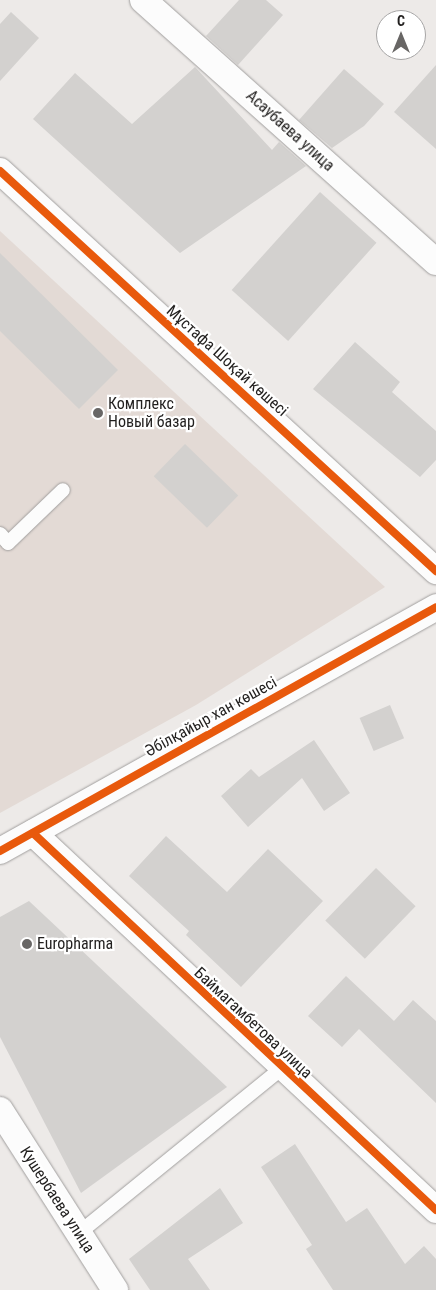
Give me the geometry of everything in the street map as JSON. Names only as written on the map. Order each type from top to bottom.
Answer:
[{"type":"street","name":"Асаубаева улица","points":[[143,0],[436,262]]},
{"type":"street","name":"Мұстафа Шоқай көшесі","points":[[0,171],[436,571]]},
{"type":"street","name":"Әбілқайыр хан көшесі","points":[[0,851],[436,607]]},
{"type":"street","name":"Баймагамбетова улица","points":[[33,833],[281,1069],[436,1210]]},
{"type":"street","name":"Кушербаева улица","points":[[0,1110],[115,1290]]},
{"type":"lane","points":[[3,541],[63,490]]},
{"type":"lane","points":[[78,1233],[281,1069]]},
{"type":"shaded area","name":"Комплекс Новый базар","points":[[0,231],[385,587],[196,705],[0,813]]},
{"type":"building","points":[[239,0],[266,0],[283,15],[238,65],[206,36]]},
{"type":"building","points":[[11,12],[39,38],[0,81],[0,24]]},
{"type":"building","points":[[436,65],[436,149],[394,112]]},
{"type":"building","points":[[195,67],[272,150],[279,142],[306,166],[180,253],[33,119],[75,73],[132,124]]},
{"type":"building","points":[[344,69],[384,104],[364,126],[332,148],[299,120]]},
{"type":"building","points":[[320,192],[376,243],[288,341],[232,290]]},
{"type":"building","points":[[0,253],[118,370],[79,409],[0,331]]},
{"type":"building","points":[[355,342],[400,382],[392,392],[436,431],[436,460],[420,477],[313,389]]},
{"type":"building","points":[[185,444],[238,495],[207,528],[154,476]]},
{"type":"building","points":[[390,705],[404,738],[374,751],[360,718]]},
{"type":"building","points":[[314,740],[350,793],[324,811],[302,778],[248,827],[221,796],[251,769],[259,777]]},
{"type":"building","points":[[166,836],[227,892],[268,849],[323,901],[241,987],[186,935],[189,931],[129,876]]},
{"type":"building","points":[[376,868],[416,906],[365,959],[325,921]]},
{"type":"building","points":[[29,901],[227,1087],[81,1193],[0,1037],[0,917]]},
{"type":"building","points":[[346,976],[394,1021],[413,1000],[436,1021],[436,1103],[359,1029],[342,1047],[308,1016]]},
{"type":"building","points":[[295,1144],[346,1222],[367,1208],[405,1264],[424,1246],[436,1259],[436,1290],[333,1290],[306,1249],[312,1245],[261,1167]]},
{"type":"building","points":[[220,1188],[243,1223],[188,1259],[210,1290],[150,1290],[129,1259]]},
{"type":"cycle path","points":[[0,171],[436,571]]},
{"type":"cycle path","points":[[0,851],[436,607]]},
{"type":"cycle path","points":[[33,833],[436,1210]]},
{"type":"place","name":"Комплекс Новый базар","points":[[98,413]]},
{"type":"place","name":"Europharma","points":[[27,944]]}]
